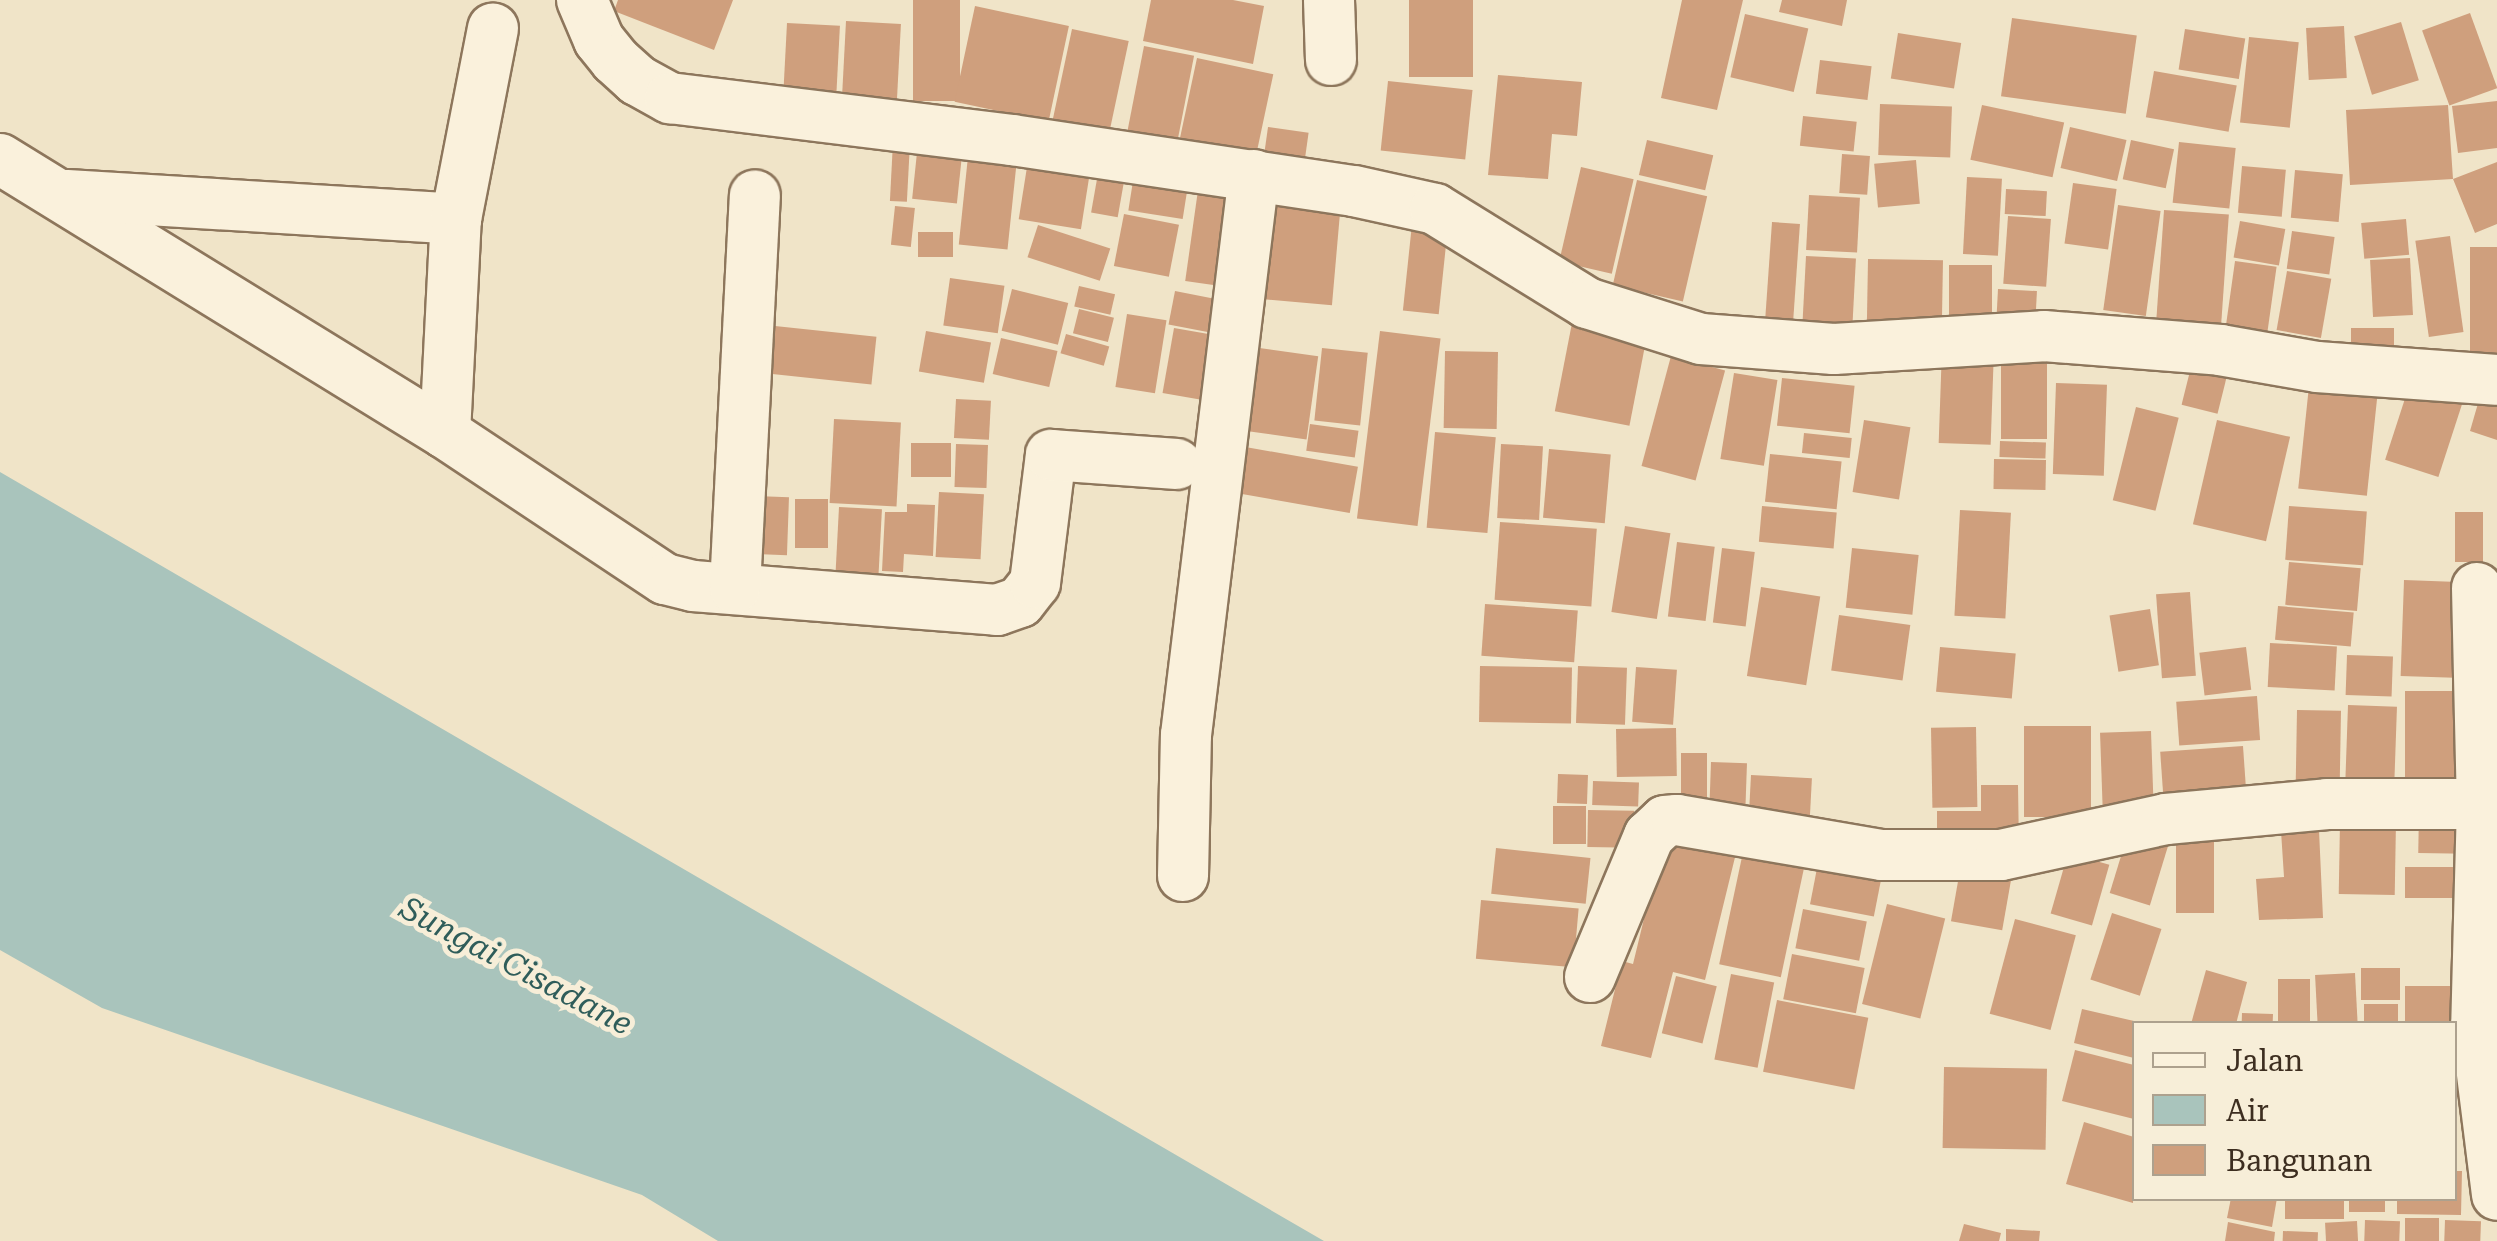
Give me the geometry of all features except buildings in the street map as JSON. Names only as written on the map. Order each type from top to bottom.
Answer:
[{"type":"street","points":[[582,0],[599,40],[615,60],[637,80],[670,98],[1012,140],[1254,175],[1435,209],[1587,303],[1701,339],[1834,349],[2044,336],[2220,350],[2317,367],[2497,380]]},
{"type":"street","points":[[1329,0],[1331,60]]},
{"type":"street","points":[[445,432],[456,220],[493,29]]},
{"type":"street","points":[[0,159],[445,432],[666,579],[734,588],[1007,607],[1020,602],[1035,583],[1051,455],[1177,464]]},
{"type":"street","points":[[1183,876],[1186,735],[1254,175]]},
{"type":"street","points":[[61,194],[456,220]]},
{"type":"street","points":[[734,588],[756,196]]},
{"type":"street","points":[[2477,588],[2482,804],[2476,1026],[2497,1195]]},
{"type":"street","points":[[1590,977],[1649,836],[1665,821],[1678,820],[1882,855],[2002,854],[2166,819],[2327,804],[2482,804]]},
{"type":"water","name":"Sungai Cisadane","points":[[0,472],[1324,1241],[718,1241],[642,1195],[102,1008],[0,950]]}]
